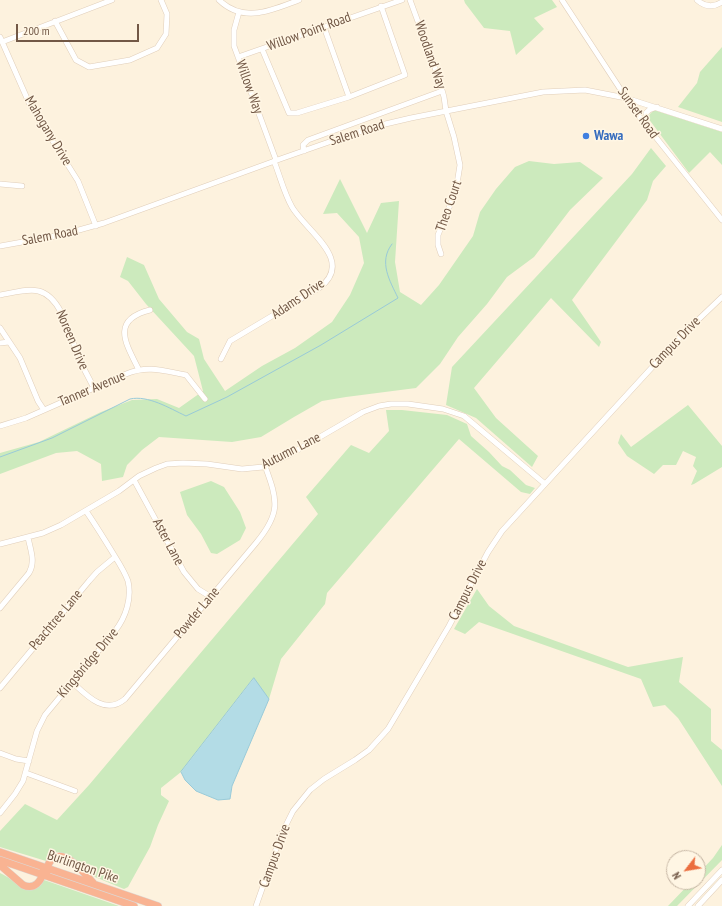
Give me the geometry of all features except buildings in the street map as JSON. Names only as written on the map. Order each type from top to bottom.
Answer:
[{"type":"highway","name":"Burlington Pike","points":[[0,852],[158,906]]},
{"type":"highway","points":[[0,865],[23,885],[32,887],[45,876],[45,867],[56,856],[64,857],[74,863],[94,884]]},
{"type":"highway","name":"Burlington Pike","points":[[0,860],[134,906]]},
{"type":"street","points":[[2,42],[112,0]]},
{"type":"street","points":[[56,21],[76,60],[88,67],[130,60],[157,48],[166,34],[167,14],[161,0]]},
{"type":"street","points":[[219,0],[228,7],[239,12],[253,13],[268,12],[299,0]]},
{"type":"street","name":"Willow Point Road","points":[[238,57],[381,6],[402,0]]},
{"type":"street","name":"Woodland Way","points":[[410,0],[438,76],[446,111]]},
{"type":"street","name":"Sunset Road","points":[[562,0],[626,98],[647,127],[722,220]]},
{"type":"street","points":[[697,0],[703,5],[710,6],[718,5],[722,2]]},
{"type":"street","points":[[262,49],[289,113],[297,113],[349,97],[405,75],[381,6]]},
{"type":"street","name":"Willow Way","points":[[239,12],[234,33],[234,43],[275,161]]},
{"type":"street","points":[[324,27],[349,97]]},
{"type":"street","name":"Mahogany Drive","points":[[0,36],[30,105],[78,181],[96,226]]},
{"type":"street","name":"Salem Road","points":[[0,246],[57,236],[96,226],[275,161],[381,125],[556,90],[585,90],[626,98],[658,107],[722,129]]},
{"type":"street","points":[[304,151],[303,145],[308,140],[442,91]]},
{"type":"street","points":[[647,127],[645,121],[646,113],[649,110],[658,107]]},
{"type":"street","name":"Theo Court","points":[[441,254],[438,245],[438,235],[456,190],[460,170],[454,136],[446,111]]},
{"type":"street","name":"Adams Drive","points":[[220,358],[230,342],[319,288],[326,282],[330,274],[332,265],[328,251],[293,208],[287,196],[275,161]]},
{"type":"street","points":[[0,184],[22,186]]},
{"type":"street","name":"Noreen Drive","points":[[0,295],[30,290],[43,292],[50,297],[60,312],[82,365],[94,388]]},
{"type":"street","name":"Campus Drive","points":[[256,906],[281,835],[293,811],[305,795],[317,784],[356,760],[369,750],[383,736],[392,724],[449,626],[491,545],[502,531],[678,339],[722,296]]},
{"type":"street","points":[[139,370],[126,343],[125,327],[129,319],[135,315],[150,310]]},
{"type":"street","points":[[0,328],[22,362],[38,401],[44,410]]},
{"type":"street","points":[[0,343],[9,342]]},
{"type":"street","name":"Tanner Avenue","points":[[0,426],[18,421],[139,370],[160,370],[186,375],[205,399]]},
{"type":"street","name":"Autumn Lane","points":[[0,544],[55,528],[86,511],[134,480],[156,468],[172,464],[207,464],[242,469],[265,466],[289,455],[363,412],[379,406],[402,404],[443,409],[464,416],[545,484]]},
{"type":"street","name":"Powder Lane","points":[[72,682],[92,700],[99,704],[110,706],[121,702],[264,534],[272,520],[275,501],[274,492],[265,466]]},
{"type":"street","name":"Aster Lane","points":[[134,480],[184,572],[198,589],[211,597]]},
{"type":"street","name":"Kingsbridge Drive","points":[[0,813],[18,790],[26,773],[37,731],[42,720],[115,631],[125,614],[128,601],[128,582],[116,557],[86,511]]},
{"type":"street","points":[[0,608],[33,566],[28,537]]},
{"type":"street","name":"Peachtree Lane","points":[[0,688],[88,581],[116,557]]},
{"type":"street","points":[[0,752],[16,759],[29,761]]},
{"type":"street","points":[[26,773],[75,791]]},
{"type":"street","points":[[688,906],[722,870]]},
{"type":"street","points":[[698,906],[722,880]]},
{"type":"green space","points":[[464,0],[552,0],[557,7],[534,18],[544,29],[516,55],[510,31],[484,28]]},
{"type":"green space","points":[[722,47],[722,122],[678,107],[697,83],[700,72]]},
{"type":"green space","points":[[654,110],[722,132],[722,165],[710,152],[689,173],[648,118]]},
{"type":"green space","points":[[651,148],[666,166],[653,181],[647,200],[572,300],[601,342],[599,347],[551,298],[474,388],[496,418],[538,456],[532,467],[476,418],[446,405],[452,367],[632,174]]},
{"type":"green space","points":[[529,161],[554,164],[580,162],[603,178],[570,210],[534,257],[507,277],[487,304],[458,337],[440,364],[416,388],[322,401],[261,437],[232,442],[159,437],[142,450],[127,465],[123,477],[102,481],[101,464],[77,451],[56,453],[0,474],[0,453],[39,442],[101,412],[132,400],[157,399],[179,408],[203,391],[194,356],[146,304],[128,281],[120,277],[127,257],[144,265],[159,299],[187,332],[199,339],[204,359],[225,391],[262,366],[295,348],[332,322],[350,295],[364,263],[359,237],[337,213],[323,214],[340,179],[367,233],[381,203],[399,201],[395,262],[400,292],[421,305],[439,285],[473,236],[480,212],[496,189],[515,167]]},
{"type":"green space","points":[[688,405],[722,446],[722,467],[691,485],[697,471],[693,466],[696,457],[683,451],[676,465],[663,465],[654,474],[627,456],[618,443],[621,434],[631,447]]},
{"type":"green space","points":[[386,410],[402,410],[447,415],[467,424],[471,436],[502,466],[510,470],[526,485],[535,488],[530,494],[521,492],[459,439],[327,593],[325,604],[281,659],[269,699],[253,679],[181,772],[161,788],[161,795],[169,801],[150,847],[128,887],[124,889],[95,877],[66,854],[56,852],[51,854],[46,861],[0,847],[0,831],[25,804],[57,820],[89,785],[318,514],[306,497],[351,445],[369,453],[389,431]]},
{"type":"green space","points":[[211,481],[224,487],[240,512],[246,528],[240,540],[217,554],[211,553],[201,534],[187,515],[180,492]]},
{"type":"green space","points":[[477,589],[489,606],[514,626],[628,667],[683,657],[679,682],[711,709],[711,741],[722,750],[722,786],[678,718],[665,705],[653,707],[641,679],[479,622],[465,634],[454,629]]},
{"type":"green space","points":[[722,845],[722,860],[706,876],[706,865]]},
{"type":"green space","points":[[0,873],[24,889],[31,890],[44,880],[119,906],[0,906]]},
{"type":"green space","points":[[683,890],[693,890],[677,906],[668,906]]},
{"type":"water","points":[[254,678],[269,699],[232,786],[230,799],[218,800],[196,791],[185,780],[181,772]]},
{"type":"waterway","points":[[0,457],[52,438],[130,399],[137,398],[151,401],[166,406],[186,416],[227,397],[321,345],[398,298],[389,278],[386,265],[386,258],[392,244]]},
{"type":"place","name":"Wawa","points":[[586,136]]}]
